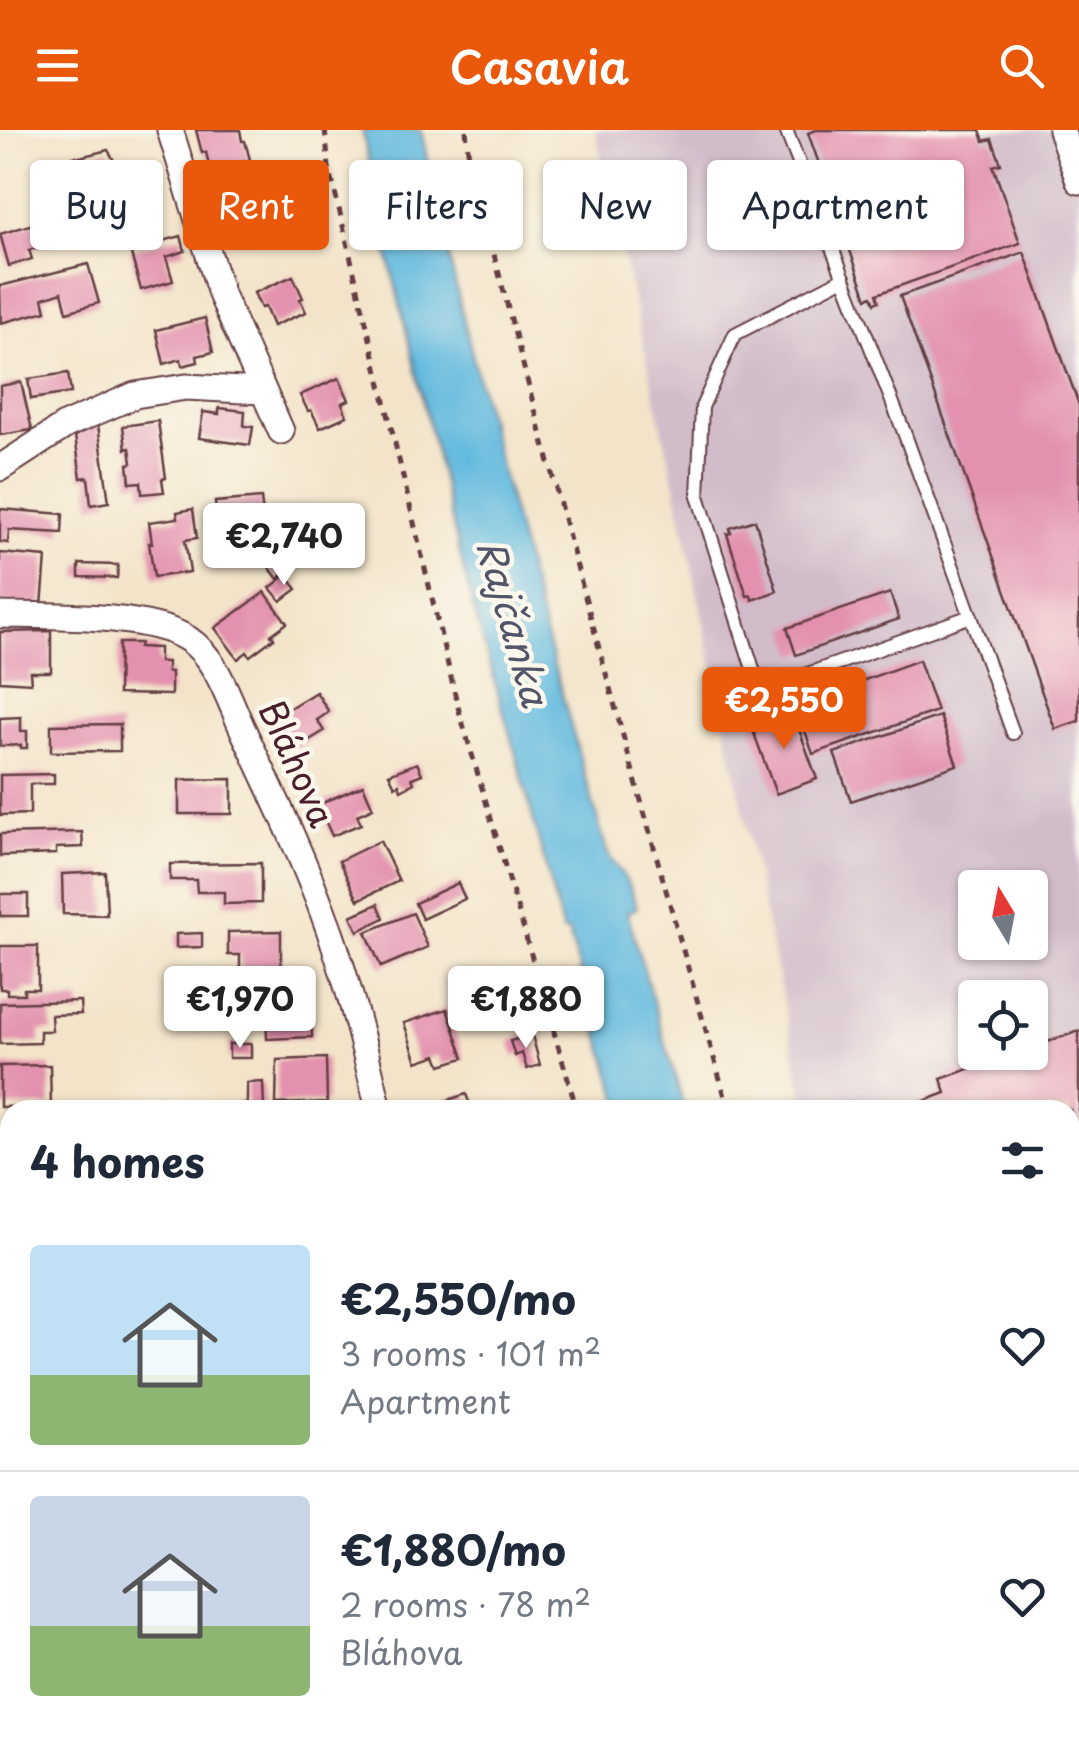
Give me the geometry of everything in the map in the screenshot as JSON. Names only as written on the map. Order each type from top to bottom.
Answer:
[{"type":"street","points":[[170,130],[221,294],[282,431]]},
{"type":"street","points":[[1061,130],[1079,181]]},
{"type":"street","points":[[0,468],[66,425],[135,396],[186,388],[262,390]]},
{"type":"street","name":"Bláhova","points":[[0,615],[122,620],[170,631],[190,640],[213,666],[274,794],[328,925],[361,1032],[377,1100]]},
{"type":"lane","points":[[786,130],[904,432],[1014,733]]},
{"type":"lane","points":[[844,278],[735,334],[702,407],[698,496],[760,691],[971,616]]},
{"type":"path","points":[[326,130],[328,167],[458,707],[574,1100]]},
{"type":"path","points":[[466,130],[469,160],[557,497],[726,1100]]},
{"type":"shaded area","points":[[595,130],[1079,130],[1079,1100],[804,1100],[622,250],[687,250],[687,160],[602,160]]},
{"type":"water","points":[[362,130],[421,130],[428,160],[368,160]]},
{"type":"water","name":"Rajčanka","points":[[387,250],[448,250],[531,583],[607,852],[627,882],[637,908],[627,912],[682,1100],[619,1100],[568,931],[563,932],[471,600]]},
{"type":"building","points":[[196,130],[240,130],[250,160],[208,160],[206,152],[202,153]]},
{"type":"building","points":[[980,130],[984,141],[992,139],[1001,164],[993,166],[1020,243],[877,294],[879,301],[875,303],[872,296],[867,298],[850,250],[964,250],[964,160],[818,160],[808,133]]},
{"type":"building","points":[[108,150],[114,160],[66,160]]},
{"type":"building","points":[[30,225],[32,259],[9,266],[0,234]]},
{"type":"building","points":[[181,236],[185,251],[166,257],[173,281],[141,290],[130,250],[163,250],[163,241]]},
{"type":"building","points":[[1024,252],[1079,405],[1079,721],[1055,729],[900,296]]},
{"type":"building","points":[[88,264],[99,303],[67,312],[62,292],[43,298],[46,311],[1,323],[0,286]]},
{"type":"building","points":[[293,276],[306,312],[273,326],[254,293]]},
{"type":"building","points":[[205,318],[213,352],[182,366],[181,359],[164,364],[156,330]]},
{"type":"building","points":[[68,373],[71,393],[31,399],[28,379]]},
{"type":"building","points":[[339,378],[349,400],[342,403],[347,416],[320,428],[300,395]]},
{"type":"building","points":[[21,382],[32,430],[0,435],[0,386]]},
{"type":"building","points":[[219,408],[245,411],[244,426],[253,427],[250,445],[199,438],[203,412],[219,414]]},
{"type":"building","points":[[158,421],[166,478],[162,479],[164,492],[142,494],[141,482],[130,483],[128,464],[132,463],[123,426]]},
{"type":"building","points":[[98,425],[109,502],[91,505],[88,477],[81,478],[74,429]]},
{"type":"building","points":[[261,498],[266,540],[219,544],[215,502]]},
{"type":"building","points":[[0,509],[63,514],[62,533],[9,530],[8,543],[0,542]]},
{"type":"building","points":[[193,509],[197,538],[185,540],[190,572],[154,577],[149,522],[178,518],[177,512]]},
{"type":"building","points":[[755,520],[777,591],[752,600],[751,595],[747,596],[727,534],[731,533],[730,528]]},
{"type":"building","points":[[289,546],[300,561],[278,579],[266,563]]},
{"type":"building","points":[[0,553],[46,557],[42,606],[0,602]]},
{"type":"building","points":[[79,564],[118,565],[117,578],[79,577]]},
{"type":"building","points":[[286,575],[297,589],[281,601],[270,588]]},
{"type":"building","points":[[265,592],[287,623],[250,656],[247,652],[238,659],[215,628]]},
{"type":"building","points":[[890,593],[899,619],[796,655],[787,628]]},
{"type":"building","points":[[51,631],[51,672],[30,672],[31,683],[0,681],[0,632]]},
{"type":"building","points":[[119,643],[159,648],[159,662],[167,662],[167,672],[171,672],[171,695],[118,694]]},
{"type":"building","points":[[919,660],[937,711],[813,754],[796,705]]},
{"type":"building","points":[[316,692],[329,712],[317,720],[324,731],[295,749],[275,717]]},
{"type":"building","points":[[792,710],[817,779],[776,794],[751,725]]},
{"type":"building","points":[[940,716],[957,765],[851,801],[834,753]]},
{"type":"building","points":[[21,717],[21,731],[27,731],[27,748],[0,746],[0,718]]},
{"type":"building","points":[[120,724],[120,751],[51,752],[51,725]]},
{"type":"building","points":[[417,763],[422,774],[412,778],[414,783],[401,790],[399,784],[395,786],[389,774]]},
{"type":"building","points":[[54,774],[54,784],[30,784],[30,814],[0,815],[0,775]]},
{"type":"building","points":[[232,779],[232,814],[179,814],[179,780]]},
{"type":"building","points":[[363,785],[373,808],[357,815],[361,824],[332,836],[318,805]]},
{"type":"building","points":[[82,832],[83,847],[56,848],[56,854],[0,856],[0,834]]},
{"type":"building","points":[[380,841],[399,881],[358,900],[339,861]]},
{"type":"building","points":[[261,863],[261,903],[224,904],[224,892],[197,892],[196,880],[170,880],[170,864]]},
{"type":"building","points":[[105,872],[107,915],[63,914],[62,874]]},
{"type":"building","points":[[458,883],[465,899],[422,919],[415,903]]},
{"type":"building","points":[[0,894],[28,894],[28,916],[0,916]]},
{"type":"building","points":[[378,904],[384,918],[358,931],[351,916]]},
{"type":"building","points":[[413,913],[428,947],[381,967],[366,932]]},
{"type":"building","points":[[281,931],[281,968],[240,969],[240,955],[228,955],[228,932]]},
{"type":"building","points":[[202,933],[202,947],[176,948],[176,934]]},
{"type":"building","points":[[0,946],[38,946],[38,989],[7,994],[7,989],[0,989]]},
{"type":"building","points":[[311,996],[312,1037],[267,1039],[266,1008],[234,1009],[234,998]]},
{"type":"building","points":[[80,1001],[81,1014],[51,1015],[52,1031],[40,1031],[40,1043],[0,1044],[0,1003]]},
{"type":"building","points":[[447,1009],[464,1058],[441,1065],[437,1055],[417,1062],[404,1023]]},
{"type":"building","points":[[1079,1031],[1079,1100],[927,1100],[946,1093],[941,1079],[967,1070],[1048,1070],[1048,1042]]},
{"type":"building","points":[[532,1035],[540,1065],[527,1069],[522,1053],[515,1056],[510,1041]]},
{"type":"building","points":[[229,1044],[251,1044],[251,1058],[229,1058]]},
{"type":"building","points":[[326,1058],[327,1100],[276,1100],[277,1060]]},
{"type":"building","points":[[50,1065],[51,1100],[0,1100],[0,1066]]},
{"type":"building","points":[[263,1082],[264,1100],[247,1100],[247,1083]]}]
